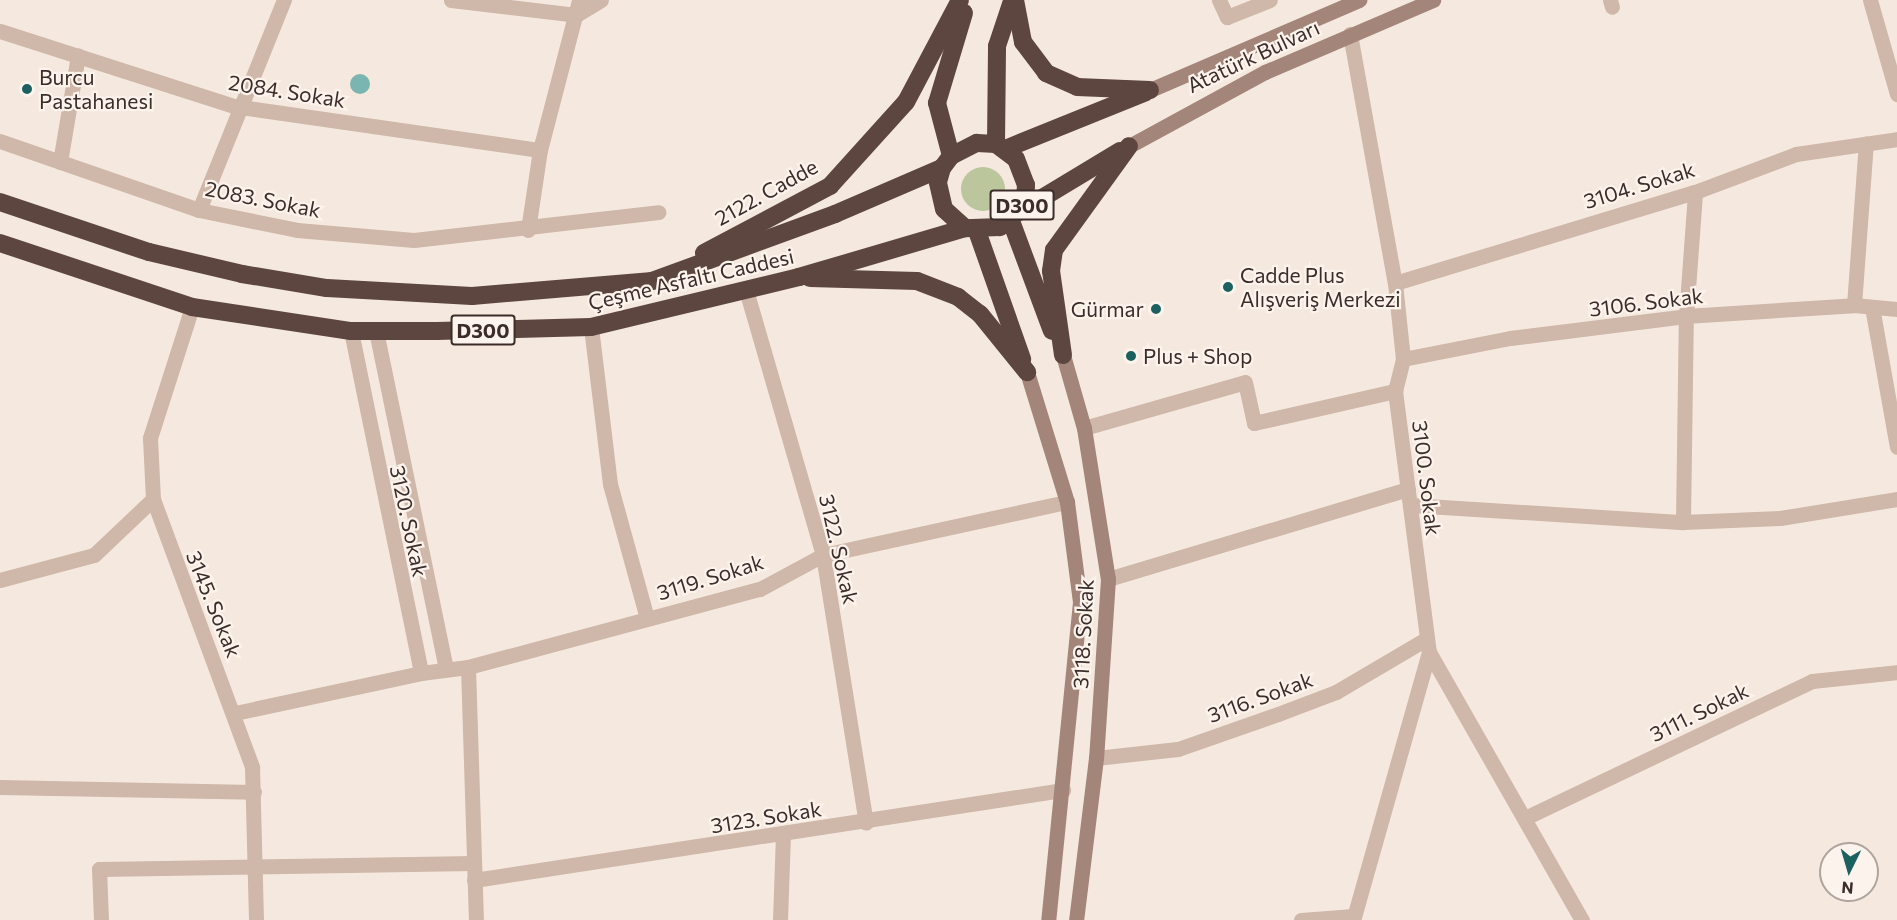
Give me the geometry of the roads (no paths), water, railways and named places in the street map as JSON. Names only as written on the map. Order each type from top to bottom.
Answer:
[{"type":"highway","name":"2122. Cadde","points":[[652,281],[830,186],[906,102],[960,0]]},
{"type":"highway","points":[[946,162],[937,103],[968,0]]},
{"type":"highway","points":[[1001,146],[997,46],[1013,0]]},
{"type":"highway","points":[[1013,0],[1023,42],[1054,78],[1077,87],[1150,90]]},
{"type":"highway","points":[[652,281],[777,237],[946,162],[976,143],[1001,146],[1150,90]]},
{"type":"highway","name":"D300","points":[[1001,146],[1016,159],[1026,185],[1015,216]]},
{"type":"highway","points":[[1063,355],[1051,271],[1054,250],[1129,146]]},
{"type":"highway","name":"D300","points":[[946,162],[938,182],[944,209],[971,229],[1015,216],[1129,146]]},
{"type":"highway","name":"Çeşme Asfaltı Caddesi","points":[[0,202],[149,252],[327,288],[472,296],[652,281]]},
{"type":"highway","points":[[1015,216],[1063,355]]},
{"type":"highway","points":[[971,229],[1027,372]]},
{"type":"highway","name":"Çeşme Asfaltı Caddesi","points":[[0,243],[192,307],[351,331],[376,331],[591,327],[799,277],[971,229]]},
{"type":"highway","points":[[799,277],[917,281],[958,297],[981,314],[1027,372]]},
{"type":"main road","name":"Atatürk Bulvarı","points":[[1150,90],[1359,0]]},
{"type":"main road","name":"Atatürk Bulvarı","points":[[1129,146],[1199,104],[1350,34],[1433,0]]},
{"type":"main road","name":"3118. Sokak","points":[[1063,355],[1084,428],[1108,579],[1096,758],[1076,920]]},
{"type":"main road","name":"3118. Sokak","points":[[1027,372],[1067,502],[1080,602],[1063,790],[1048,920]]},
{"type":"street","points":[[199,210],[238,107],[284,0]]},
{"type":"street","points":[[452,0],[577,8],[601,0]]},
{"type":"street","points":[[1219,0],[1227,17],[1270,0]]},
{"type":"street","points":[[1870,0],[1890,38],[1897,94]]},
{"type":"street","points":[[528,230],[540,150],[577,8]]},
{"type":"street","name":"2084. Sokak","points":[[0,31],[238,107],[540,150]]},
{"type":"street","name":"3100. Sokak","points":[[1350,34],[1395,283],[1403,359],[1395,391],[1427,646],[1353,918]]},
{"type":"street","points":[[60,162],[78,56]]},
{"type":"street","name":"3104. Sokak","points":[[1395,283],[1695,192],[1796,154],[1897,139]]},
{"type":"street","name":"2083. Sokak","points":[[0,141],[199,210],[297,230],[414,240],[528,230],[658,212]]},
{"type":"street","points":[[1854,306],[1866,143]]},
{"type":"street","points":[[1683,522],[1686,316],[1695,192]]},
{"type":"street","name":"3122. Sokak","points":[[746,290],[823,555],[866,823]]},
{"type":"street","name":"3106. Sokak","points":[[1403,359],[1510,338],[1686,316],[1854,306],[1897,309]]},
{"type":"street","name":"3145. Sokak","points":[[192,307],[150,438],[153,499],[235,713],[254,792],[256,920]]},
{"type":"street","points":[[1872,307],[1897,447]]},
{"type":"street","points":[[591,327],[610,484],[647,618]]},
{"type":"street","name":"3120. Sokak","points":[[351,331],[421,673]]},
{"type":"street","points":[[376,331],[446,669]]},
{"type":"street","points":[[1084,428],[1245,382],[1254,423],[1395,391]]},
{"type":"street","points":[[1108,579],[1408,489]]},
{"type":"street","points":[[0,580],[94,555],[153,499]]},
{"type":"street","points":[[1411,505],[1683,522],[1780,518],[1897,499]]},
{"type":"street","name":"3119. Sokak","points":[[468,667],[760,589],[823,555],[1067,502]]},
{"type":"street","points":[[1427,646],[1527,818],[1582,920]]},
{"type":"street","name":"3116. Sokak","points":[[1096,758],[1178,750],[1336,692],[1427,646]]},
{"type":"street","points":[[235,713],[421,673],[468,667],[476,920]]},
{"type":"street","name":"3111. Sokak","points":[[1527,818],[1812,681],[1897,672]]},
{"type":"street","points":[[0,787],[254,792]]},
{"type":"street","name":"3123. Sokak","points":[[474,880],[866,823],[1063,790]]},
{"type":"street","points":[[780,920],[783,835]]},
{"type":"street","points":[[101,920],[99,869],[474,863]]},
{"type":"street","points":[[1300,920],[1353,918]]},
{"type":"water","points":[[360,74],[367,77],[370,84],[367,91],[360,94],[353,91],[350,84],[353,77]]},
{"type":"place","name":"Burcu Pastahanesi","points":[[27,89]]},
{"type":"place","name":"Cadde Plus Alışveriş Merkezi","points":[[1228,287]]},
{"type":"place","name":"Gürmar","points":[[1156,309]]},
{"type":"place","name":"Plus + Shop","points":[[1131,356]]}]
